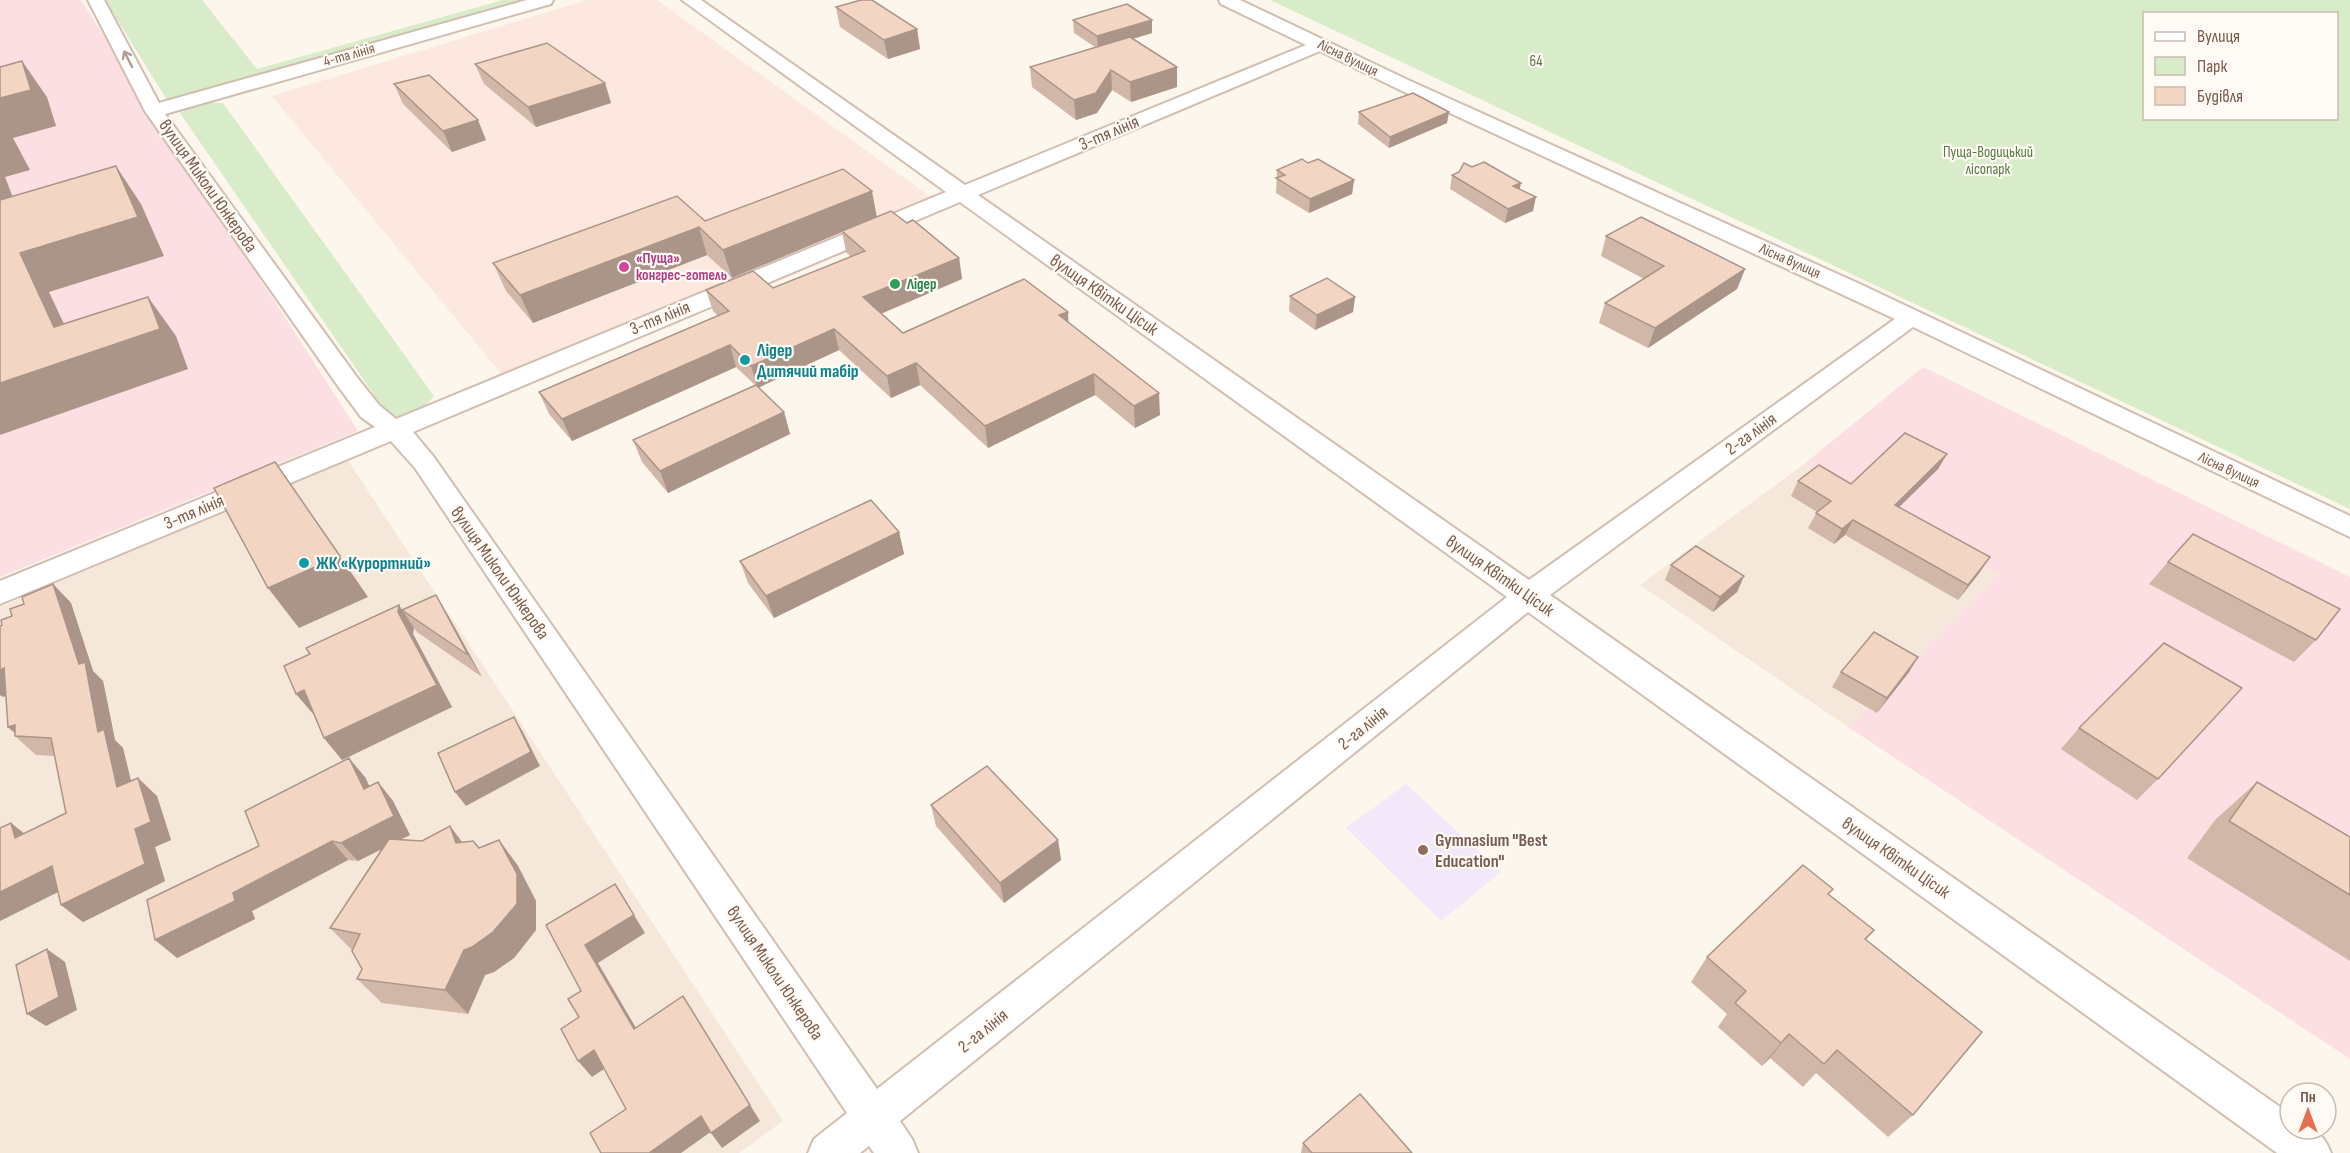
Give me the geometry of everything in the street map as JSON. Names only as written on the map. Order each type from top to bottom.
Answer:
[{"type":"street","name":"вулиця Миколи Юнкерова","points":[[96,0],[154,111],[369,411],[407,440],[424,462],[898,1153]]},
{"type":"street","name":"4-та лінія","points":[[154,111],[545,0]]},
{"type":"street","name":"вулиця Квітки Цісик","points":[[690,0],[2311,1153]]},
{"type":"street","name":"Лісна вулиця","points":[[1227,0],[1911,318],[2350,527]]},
{"type":"street","name":"3-тя лінія","points":[[0,593],[1320,45]]},
{"type":"street","name":"2-га лінія","points":[[828,1153],[1528,596],[1911,318]]},
{"type":"shaded area","points":[[0,0],[81,0],[358,431],[0,577]]},
{"type":"shaded area","points":[[587,0],[657,0],[935,200],[504,377],[272,96]]},
{"type":"shaded area","points":[[1923,367],[2350,577],[2350,1059],[1848,727],[2000,574],[1804,464]]},
{"type":"shaded area","points":[[347,459],[783,1121],[739,1153],[0,1153],[0,607]]},
{"type":"shaded area","points":[[1804,464],[2000,574],[1848,727],[1640,585]]},
{"type":"shaded area","name":"Gymnasium \"Best Education\"","points":[[1406,784],[1501,872],[1441,921],[1346,828]]},
{"type":"green space","points":[[105,0],[202,0],[257,69],[503,0],[532,0],[184,99],[167,100]]},
{"type":"green space","name":"Пуща-Водицький лісопарк","points":[[1270,0],[2350,0],[2350,509]]},
{"type":"green space","points":[[207,103],[223,103],[434,396],[420,409],[404,416],[390,418],[180,113],[191,107]]},
{"type":"building","points":[[861,0],[872,0],[917,29],[884,40],[836,7]]},
{"type":"building","points":[[1127,4],[1152,20],[1097,36],[1073,20]]},
{"type":"building","points":[[1130,37],[1177,67],[1130,82],[1111,70],[1096,93],[1074,100],[1030,67]]},
{"type":"building","points":[[547,43],[605,83],[528,107],[475,64]]},
{"type":"building","points":[[22,61],[31,90],[0,98],[0,67]]},
{"type":"building","points":[[429,75],[478,120],[443,131],[394,84]]},
{"type":"building","points":[[1413,93],[1449,112],[1390,137],[1359,112]]},
{"type":"building","points":[[1302,159],[1308,163],[1318,159],[1354,180],[1310,199],[1276,178],[1285,175],[1277,170]]},
{"type":"building","points":[[1484,162],[1521,183],[1513,186],[1536,197],[1508,209],[1452,175],[1459,172],[1464,163],[1472,167]]},
{"type":"building","points":[[116,166],[138,217],[20,253],[54,327],[148,297],[160,329],[0,383],[0,200]]},
{"type":"building","points":[[843,169],[872,191],[723,250],[699,227],[520,295],[493,263],[677,196],[705,221]]},
{"type":"building","points":[[891,211],[907,223],[913,220],[959,258],[863,297],[903,333],[1024,279],[1068,312],[1059,315],[1159,393],[1134,406],[1094,374],[985,426],[916,363],[887,376],[834,329],[751,366],[730,345],[562,419],[539,392],[729,311],[706,290],[753,271],[773,288],[865,251],[842,231]]},
{"type":"building","points":[[1641,217],[1745,269],[1655,328],[1605,303],[1664,266],[1606,236]]},
{"type":"building","points":[[1327,278],[1355,297],[1317,315],[1290,296]]},
{"type":"building","points":[[756,385],[784,412],[660,471],[633,440]]},
{"type":"building","points":[[1905,433],[1947,454],[1895,505],[1990,557],[1968,585],[1853,520],[1842,529],[1816,513],[1831,501],[1798,481],[1819,465],[1851,484]]},
{"type":"building","points":[[275,462],[340,556],[268,588],[214,488]]},
{"type":"building","points":[[871,500],[899,532],[766,596],[740,561]]},
{"type":"building","points":[[2193,534],[2340,609],[2316,640],[2168,562]]},
{"type":"building","points":[[1696,546],[1744,576],[1720,597],[1671,565]]},
{"type":"building","points":[[53,584],[79,664],[85,662],[98,732],[104,729],[117,787],[138,778],[151,822],[135,829],[145,864],[61,905],[52,866],[0,892],[0,828],[11,823],[15,838],[66,813],[51,738],[15,736],[15,725],[8,727],[4,668],[0,670],[1,620],[12,616],[10,609],[24,604],[22,597]]},
{"type":"building","points":[[436,595],[468,655],[402,610]]},
{"type":"building","points":[[399,605],[398,612],[437,685],[324,738],[304,690],[296,694],[284,666],[310,654],[306,648]]},
{"type":"building","points":[[1874,632],[1918,657],[1887,698],[1841,672]]},
{"type":"building","points":[[2164,643],[2242,688],[2158,779],[2079,728]]},
{"type":"building","points":[[514,717],[531,752],[455,792],[438,753]]},
{"type":"building","points":[[349,758],[364,789],[378,782],[394,816],[341,843],[332,841],[233,893],[235,901],[155,940],[147,900],[259,846],[245,811]]},
{"type":"building","points":[[987,766],[1058,840],[1000,883],[931,805]]},
{"type":"building","points":[[2257,782],[2350,837],[2350,895],[2229,821]]},
{"type":"building","points":[[450,826],[456,843],[473,841],[479,848],[499,840],[517,874],[517,904],[493,932],[464,950],[445,990],[357,979],[362,969],[352,951],[360,934],[330,928],[389,839],[422,841]]},
{"type":"building","points":[[1803,865],[1833,889],[1828,894],[1874,930],[1865,939],[1982,1032],[1913,1115],[1837,1050],[1824,1064],[1789,1034],[1781,1043],[1735,1003],[1746,991],[1707,957]]},
{"type":"building","points":[[615,884],[634,915],[585,945],[634,1029],[683,996],[750,1105],[711,1133],[701,1116],[649,1153],[601,1153],[590,1133],[626,1109],[594,1050],[578,1061],[561,1029],[579,1017],[568,999],[581,991],[546,925]]},
{"type":"building","points":[[47,949],[59,997],[27,1014],[16,965]]},
{"type":"building","points":[[1360,1094],[1412,1153],[1312,1153],[1303,1143]]},
{"type":"place","name":"«Пуща» конгрес-готель","points":[[624,267]]},
{"type":"place","name":"Лідер","points":[[895,284]]},
{"type":"place","name":"Лідер Дитячий табір","points":[[745,360]]},
{"type":"place","name":"ЖК «Курортний»","points":[[304,563]]},
{"type":"place","name":"Gymnasium \"Best Education\"","points":[[1423,850]]},
{"type":"park label","name":"64","points":[[1536,61]]}]
